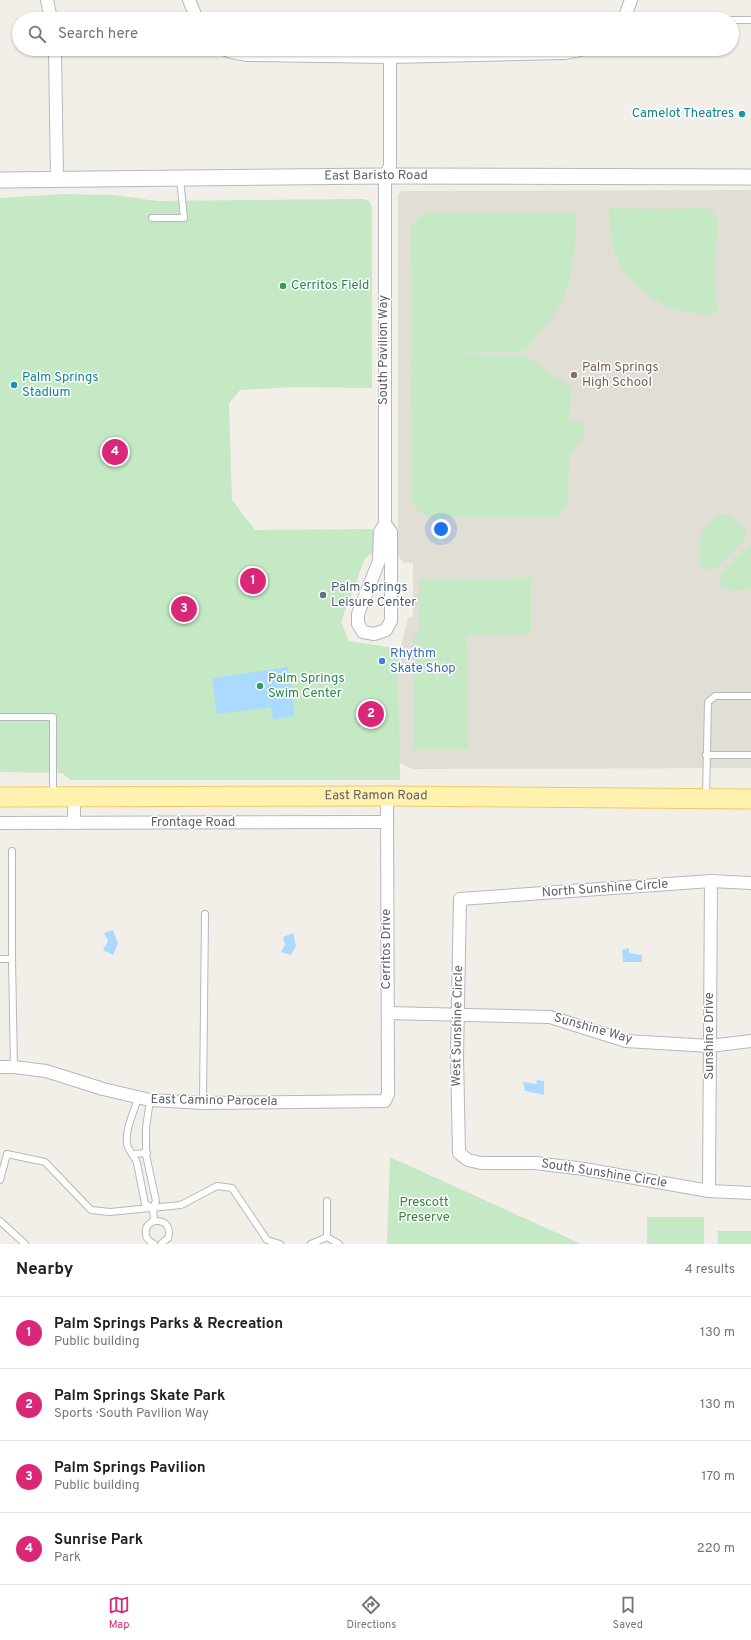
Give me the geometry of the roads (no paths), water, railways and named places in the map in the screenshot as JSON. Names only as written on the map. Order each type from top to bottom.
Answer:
[{"type":"main road","name":"East Ramon Road","points":[[0,797],[386,796],[751,798]]},
{"type":"street","points":[[47,0],[50,12]]},
{"type":"street","points":[[189,0],[194,12]]},
{"type":"street","points":[[627,12],[632,0]]},
{"type":"street","points":[[55,56],[57,180]]},
{"type":"street","points":[[319,56],[434,56]]},
{"type":"street","name":"South Pavilion Way","points":[[385,524],[380,532],[379,560],[358,614],[358,624],[363,632],[374,634],[386,630],[391,621],[390,532],[385,524],[385,176],[390,166],[390,57]]},
{"type":"street","name":"East Baristo Road","points":[[0,180],[385,176],[751,177]]},
{"type":"street","name":"Cerritos Drive","points":[[385,1101],[388,1094],[386,796]]},
{"type":"street","points":[[74,797],[74,823]]},
{"type":"street","name":"Frontage Road","points":[[0,823],[386,822]]},
{"type":"street","name":"North Sunshine Circle","points":[[460,899],[711,881],[751,883]]},
{"type":"street","name":"Sunshine Drive","points":[[709,1191],[711,881]]},
{"type":"street","name":"West Sunshine Circle","points":[[459,1153],[457,1057],[460,899]]},
{"type":"street","points":[[388,1013],[458,1015]]},
{"type":"street","name":"Sunshine Way","points":[[458,1015],[550,1017],[626,1041],[710,1046],[751,1041]]},
{"type":"street","name":"East Camino Parocela","points":[[0,1067],[14,1067],[46,1071],[138,1098],[150,1100],[203,1103],[385,1101]]},
{"type":"street","name":"South Sunshine Circle","points":[[459,1153],[468,1160],[482,1162],[535,1163],[584,1169],[709,1191],[751,1193]]},
{"type":"lane","points":[[739,20],[751,20]]},
{"type":"lane","points":[[152,218],[184,218],[180,179]]},
{"type":"lane","points":[[706,798],[708,702],[716,696],[751,696]]},
{"type":"lane","points":[[0,717],[53,717],[53,797]]},
{"type":"lane","points":[[706,755],[751,755]]},
{"type":"lane","points":[[12,851],[11,996],[14,1067]]},
{"type":"lane","points":[[203,1103],[205,914]]},
{"type":"lane","points":[[0,959],[12,959]]},
{"type":"lane","points":[[138,1098],[130,1124],[127,1143],[137,1163],[145,1204],[153,1208]]},
{"type":"lane","points":[[150,1100],[146,1128],[146,1153],[156,1201],[153,1208],[154,1221]]},
{"type":"lane","points":[[132,1154],[146,1153]]},
{"type":"lane","points":[[0,1180],[7,1154],[45,1162],[91,1210],[110,1212],[181,1205],[217,1186],[232,1188],[267,1240],[280,1244]]},
{"type":"lane","points":[[327,1201],[327,1237]]},
{"type":"lane","points":[[154,1244],[148,1240],[145,1233],[148,1225],[158,1220],[166,1224],[169,1230],[168,1238],[161,1244]]},
{"type":"lane","points":[[0,1221],[25,1244]]},
{"type":"lane","points":[[311,1244],[327,1237]]},
{"type":"lane","points":[[327,1237],[339,1244]]},
{"type":"water","points":[[288,667],[295,716],[273,720],[271,707],[217,714],[212,678]]},
{"type":"water","points":[[113,930],[118,944],[113,955],[103,950],[108,941],[104,933]]},
{"type":"water","points":[[293,933],[296,946],[291,955],[281,952],[285,945],[283,937]]},
{"type":"water","points":[[629,948],[629,953],[642,955],[642,962],[623,962],[622,950]]},
{"type":"water","points":[[537,1080],[544,1081],[544,1095],[525,1091],[523,1082],[536,1084]]},
{"type":"place","name":"Camelot Theatres","points":[[742,114]]},
{"type":"place","name":"Cerritos Field","points":[[283,286]]},
{"type":"place","name":"Palm Springs High School","points":[[574,375]]},
{"type":"place","name":"Palm Springs Stadium","points":[[14,385]]},
{"type":"place","name":"Sunrise Park","points":[[115,452]]},
{"type":"place","name":"Palm Springs Parks & Recreation","points":[[253,581]]},
{"type":"place","name":"Palm Springs Leisure Center","points":[[323,595]]},
{"type":"place","name":"Palm Springs Pavilion","points":[[184,609]]},
{"type":"place","name":"Rhythm Skate Shop","points":[[382,661]]},
{"type":"place","name":"Palm Springs Swim Center","points":[[260,686]]},
{"type":"place","name":"Palm Springs Skate Park","points":[[371,714]]},
{"type":"park label","name":"Prescott Preserve","points":[[424,1210]]}]
